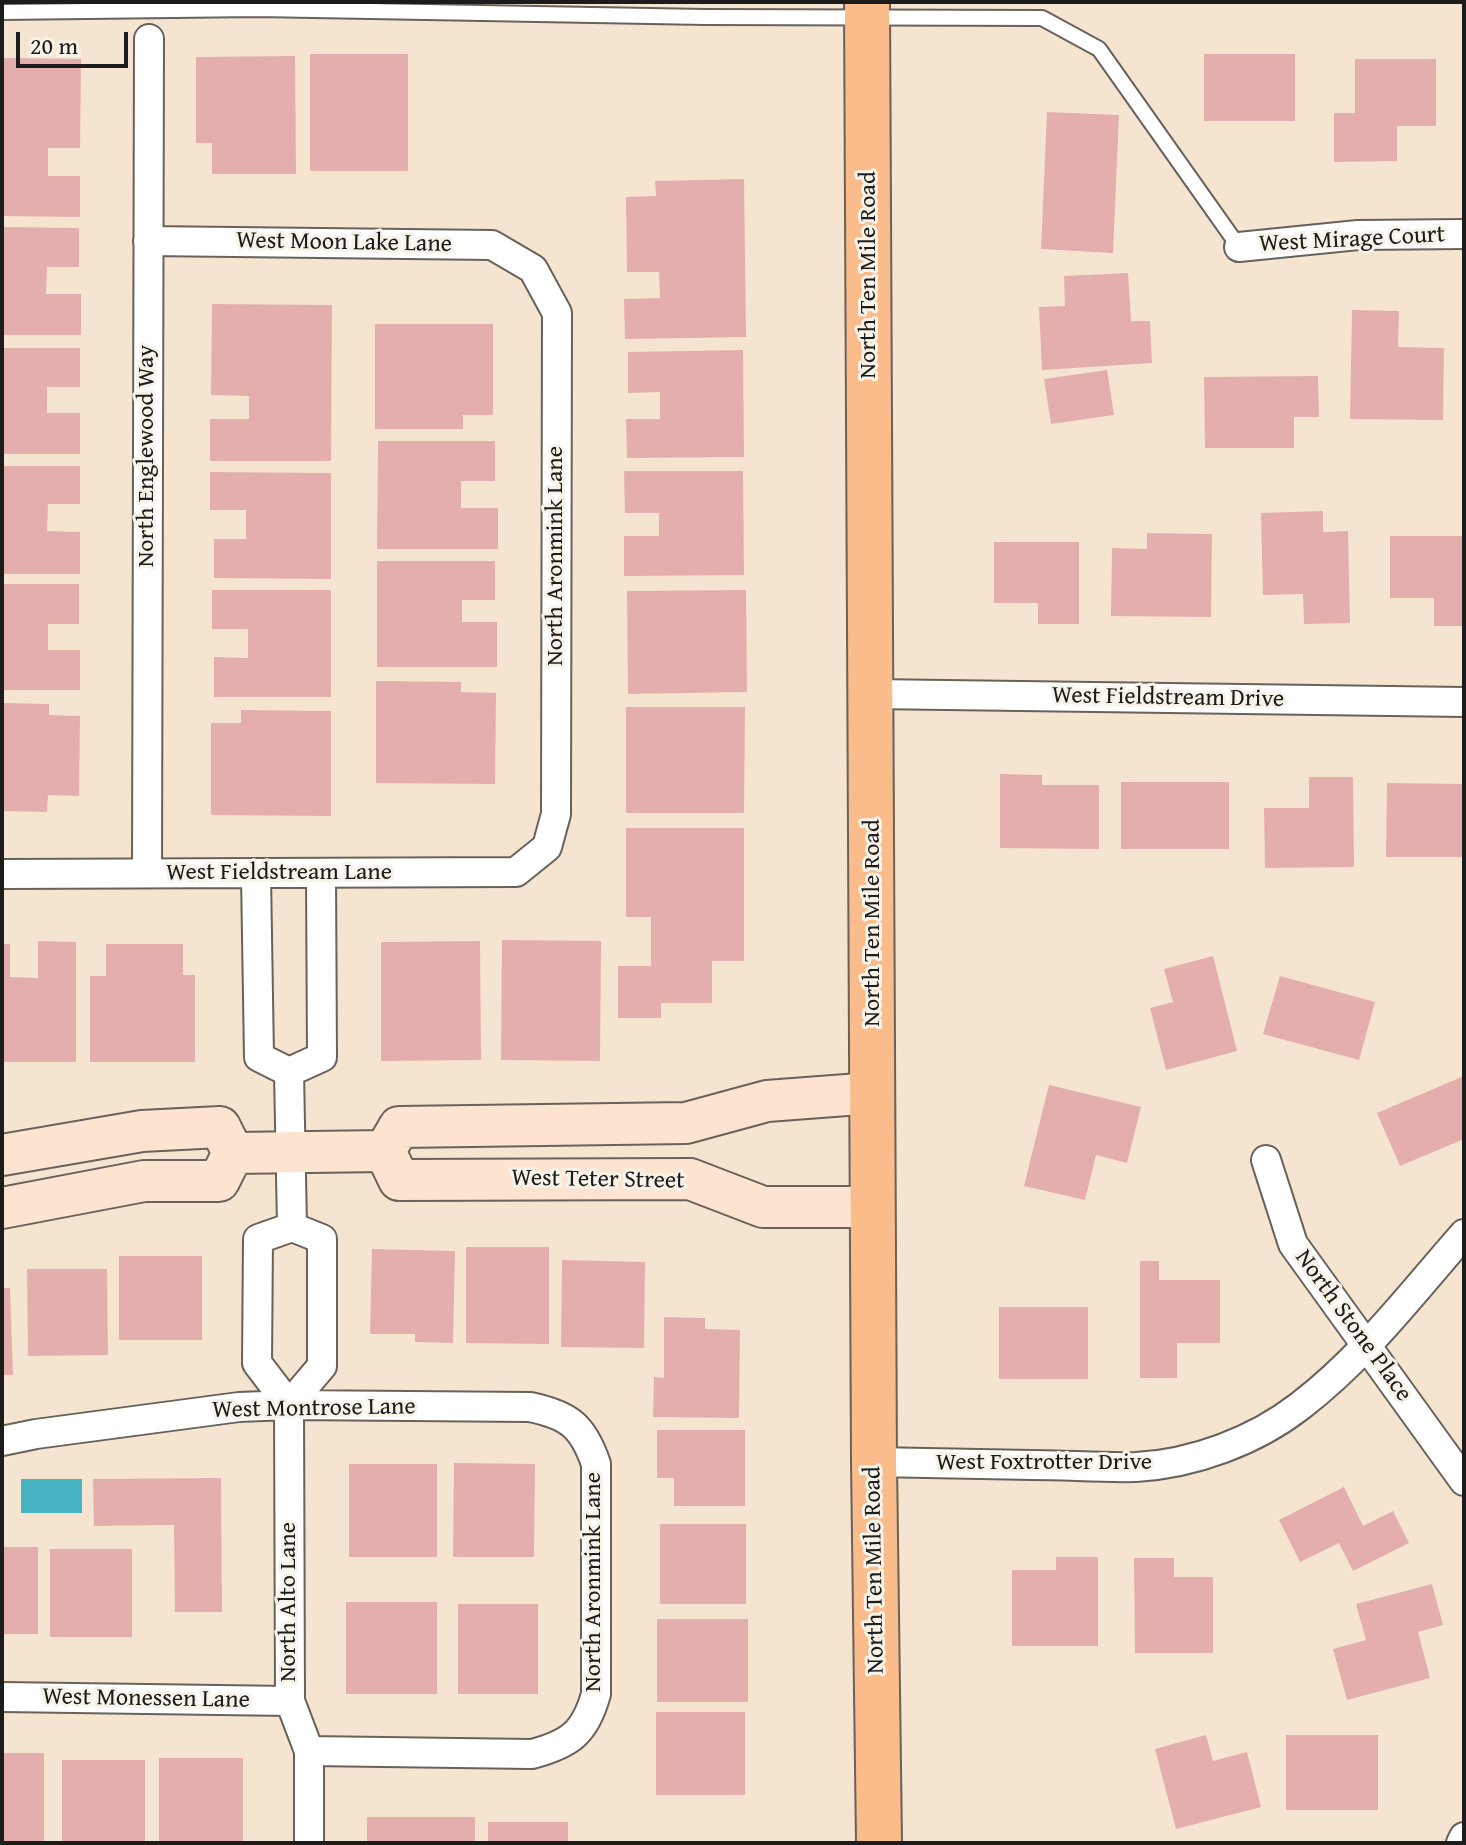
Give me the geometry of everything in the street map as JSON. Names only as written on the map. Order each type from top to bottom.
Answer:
[{"type":"main road","name":"North Ten Mile Road","points":[[867,10],[874,1462],[879,1843]]},
{"type":"street","name":"North Englewood Way","points":[[147,873],[149,39]]},
{"type":"street","name":"West Mirage Court","points":[[1239,247],[1358,235],[1464,234]]},
{"type":"street","name":"West Moon Lake Lane","points":[[148,241],[492,245],[533,269]]},
{"type":"street","name":"North Aronmink Lane","points":[[533,269],[557,313],[556,814],[547,847]]},
{"type":"street","name":"West Fieldstream Drive","points":[[872,694],[1464,702]]},
{"type":"street","name":"West Fieldstream Lane","points":[[2,874],[516,872],[547,847]]},
{"type":"street","points":[[289,1072],[322,1057],[321,874]]},
{"type":"street","points":[[256,875],[259,1057],[289,1072]]},
{"type":"street","points":[[289,1072],[292,1227]]},
{"type":"street","points":[[233,1153],[385,1151],[399,1127],[686,1123],[767,1101],[873,1093]]},
{"type":"street","points":[[2,1155],[142,1131],[220,1127],[233,1153]]},
{"type":"street","name":"West Teter Street","points":[[385,1151],[399,1180],[690,1179],[763,1207],[873,1207]]},
{"type":"street","points":[[2,1208],[144,1181],[219,1181],[233,1153]]},
{"type":"street","name":"North Stone Place","points":[[1266,1160],[1293,1244],[1464,1481]]},
{"type":"street","points":[[292,1227],[322,1239],[322,1366],[289,1405],[257,1363],[258,1239],[292,1227]]},
{"type":"street","name":"West Foxtrotter Drive","points":[[874,1462],[1138,1467],[1182,1460],[1223,1448],[1262,1430],[1298,1408],[1331,1380],[1365,1347],[1464,1234]]},
{"type":"street","name":"West Montrose Lane","points":[[2,1441],[215,1409],[289,1405],[530,1407],[556,1412],[576,1426]]},
{"type":"street","name":"North Alto Lane","points":[[289,1405],[290,1701],[309,1751],[309,1843]]},
{"type":"street","name":"North Aronmink Lane","points":[[309,1751],[532,1754],[554,1748],[574,1737],[589,1717],[596,1694],[596,1464],[588,1443],[576,1426]]},
{"type":"street","name":"West Monessen Lane","points":[[2,1697],[290,1701]]},
{"type":"street","points":[[1461,1843],[1464,1837]]},
{"type":"lane","points":[[2,12],[258,9],[867,10],[1042,18],[1099,49],[1239,247]]},
{"type":"water","points":[[21,1479],[82,1479],[82,1513],[21,1513]]},
{"type":"building","points":[[310,54],[408,54],[408,171],[310,171]]},
{"type":"building","points":[[1204,54],[1295,54],[1295,121],[1204,121]]},
{"type":"building","points":[[295,56],[296,174],[212,174],[212,143],[196,143],[196,57]]},
{"type":"building","points":[[2,58],[81,59],[80,148],[48,148],[48,176],[80,176],[80,217],[2,216]]},
{"type":"building","points":[[1355,59],[1436,59],[1436,126],[1397,126],[1397,161],[1334,162],[1334,113],[1355,113]]},
{"type":"building","points":[[1047,112],[1119,115],[1113,253],[1041,249]]},
{"type":"building","points":[[744,179],[746,337],[625,339],[624,299],[660,298],[659,272],[627,272],[626,197],[656,196],[655,181]]},
{"type":"building","points":[[2,227],[79,228],[79,267],[47,267],[46,294],[81,294],[81,335],[2,335]]},
{"type":"building","points":[[1128,273],[1131,321],[1150,321],[1152,363],[1042,370],[1039,307],[1065,306],[1064,276]]},
{"type":"building","points":[[212,304],[332,305],[331,461],[210,461],[210,419],[249,419],[249,396],[211,395]]},
{"type":"building","points":[[1352,310],[1399,311],[1398,347],[1444,348],[1443,420],[1350,419]]},
{"type":"building","points":[[375,324],[493,324],[493,415],[463,415],[463,429],[375,429]]},
{"type":"building","points":[[2,348],[80,348],[80,387],[47,387],[47,413],[80,413],[80,454],[2,454]]},
{"type":"building","points":[[743,350],[744,457],[627,458],[626,419],[660,419],[660,392],[628,393],[628,352]]},
{"type":"building","points":[[1107,370],[1114,415],[1051,424],[1044,379]]},
{"type":"building","points":[[1318,376],[1319,417],[1294,417],[1294,448],[1205,448],[1204,377]]},
{"type":"building","points":[[378,441],[495,441],[495,481],[461,481],[461,508],[498,508],[498,549],[377,549]]},
{"type":"building","points":[[2,466],[80,466],[80,504],[48,504],[47,531],[80,532],[80,574],[2,574]]},
{"type":"building","points":[[624,471],[743,471],[744,575],[624,576],[624,536],[659,536],[659,513],[625,513]]},
{"type":"building","points":[[210,472],[331,473],[331,579],[214,578],[214,539],[246,539],[246,510],[210,510]]},
{"type":"building","points":[[1323,511],[1323,532],[1348,531],[1350,623],[1304,624],[1303,594],[1263,595],[1261,513]]},
{"type":"building","points":[[1147,533],[1212,534],[1211,617],[1111,616],[1112,548],[1147,549]]},
{"type":"building","points":[[1390,536],[1464,536],[1464,626],[1434,626],[1434,598],[1390,598]]},
{"type":"building","points":[[994,542],[1079,542],[1079,624],[1038,624],[1038,603],[994,603]]},
{"type":"building","points":[[377,561],[495,561],[495,600],[462,600],[462,622],[497,622],[497,667],[377,667]]},
{"type":"building","points":[[2,584],[79,584],[79,624],[48,624],[48,650],[80,650],[80,690],[2,690]]},
{"type":"building","points":[[212,590],[331,590],[331,697],[214,697],[214,657],[248,658],[248,629],[212,629]]},
{"type":"building","points":[[746,590],[747,692],[628,694],[627,591]]},
{"type":"building","points":[[376,681],[461,682],[461,692],[496,693],[495,784],[376,783]]},
{"type":"building","points":[[2,703],[49,704],[49,715],[80,716],[79,796],[48,795],[47,812],[2,811]]},
{"type":"building","points":[[626,707],[745,707],[744,813],[626,813]]},
{"type":"building","points":[[241,710],[331,711],[331,816],[211,815],[211,723],[241,723]]},
{"type":"building","points":[[1000,774],[1042,775],[1042,785],[1099,785],[1099,849],[1000,848]]},
{"type":"building","points":[[1309,777],[1353,777],[1354,867],[1265,868],[1264,808],[1309,808]]},
{"type":"building","points":[[1121,782],[1229,782],[1229,849],[1121,849]]},
{"type":"building","points":[[1387,783],[1464,784],[1464,857],[1386,857]]},
{"type":"building","points":[[626,828],[744,828],[744,961],[712,961],[712,1003],[661,1003],[661,1018],[618,1018],[618,966],[651,966],[651,917],[626,917]]},
{"type":"building","points":[[502,940],[601,941],[600,1061],[501,1060]]},
{"type":"building","points":[[38,941],[76,942],[76,1062],[2,1062],[2,944],[10,944],[10,977],[38,978]]},
{"type":"building","points":[[480,941],[481,1060],[381,1061],[381,942]]},
{"type":"building","points":[[106,944],[183,944],[183,975],[195,975],[195,1062],[90,1062],[90,976],[106,976]]},
{"type":"building","points":[[1213,956],[1237,1051],[1166,1070],[1150,1008],[1173,1002],[1164,969]]},
{"type":"building","points":[[1280,976],[1375,1002],[1359,1060],[1263,1034]]},
{"type":"building","points":[[1464,1076],[1464,1139],[1400,1166],[1377,1113]]},
{"type":"building","points":[[1049,1085],[1141,1107],[1127,1163],[1096,1155],[1085,1200],[1024,1186]]},
{"type":"building","points":[[466,1247],[549,1247],[549,1344],[466,1343]]},
{"type":"building","points":[[372,1249],[455,1251],[453,1343],[415,1342],[415,1334],[370,1334]]},
{"type":"building","points":[[119,1256],[202,1256],[202,1340],[119,1340]]},
{"type":"building","points":[[562,1260],[645,1262],[644,1348],[561,1347]]},
{"type":"building","points":[[1140,1261],[1159,1261],[1159,1280],[1220,1280],[1220,1343],[1177,1343],[1177,1378],[1140,1378]]},
{"type":"building","points":[[27,1269],[107,1269],[108,1355],[28,1356]]},
{"type":"building","points":[[2,1288],[10,1288],[13,1375],[2,1375]]},
{"type":"building","points":[[999,1307],[1088,1307],[1088,1379],[999,1379]]},
{"type":"building","points":[[664,1317],[705,1318],[705,1329],[740,1330],[739,1418],[653,1417],[654,1377],[664,1378]]},
{"type":"building","points":[[657,1430],[745,1430],[745,1506],[674,1506],[674,1478],[657,1478]]},
{"type":"building","points":[[454,1463],[535,1464],[534,1557],[453,1557]]},
{"type":"building","points":[[349,1464],[437,1464],[437,1557],[349,1557]]},
{"type":"building","points":[[221,1478],[222,1612],[175,1612],[174,1525],[94,1526],[93,1479]]},
{"type":"building","points":[[1344,1487],[1363,1526],[1393,1511],[1409,1543],[1353,1571],[1339,1543],[1300,1562],[1279,1520]]},
{"type":"building","points":[[660,1524],[746,1524],[746,1604],[660,1604]]},
{"type":"building","points":[[2,1547],[38,1547],[38,1634],[2,1634]]},
{"type":"building","points":[[50,1549],[132,1549],[132,1637],[50,1637]]},
{"type":"building","points":[[1056,1557],[1098,1557],[1098,1646],[1012,1646],[1012,1570],[1056,1570]]},
{"type":"building","points":[[1134,1558],[1174,1558],[1174,1577],[1213,1577],[1213,1653],[1135,1653]]},
{"type":"building","points":[[1432,1584],[1443,1625],[1418,1632],[1430,1678],[1347,1700],[1333,1649],[1366,1640],[1356,1604]]},
{"type":"building","points":[[346,1602],[437,1602],[437,1694],[346,1694]]},
{"type":"building","points":[[458,1604],[538,1604],[538,1694],[458,1694]]},
{"type":"building","points":[[657,1619],[748,1619],[748,1702],[657,1702]]},
{"type":"building","points":[[656,1712],[745,1712],[745,1795],[656,1795]]},
{"type":"building","points":[[1206,1735],[1213,1761],[1247,1752],[1261,1807],[1176,1829],[1155,1749]]},
{"type":"building","points":[[1286,1735],[1378,1735],[1378,1810],[1286,1810]]},
{"type":"building","points":[[2,1753],[44,1753],[44,1843],[2,1843]]},
{"type":"building","points":[[159,1758],[243,1758],[243,1843],[159,1843]]},
{"type":"building","points":[[62,1760],[145,1760],[145,1843],[62,1843]]},
{"type":"building","points":[[367,1817],[475,1817],[475,1843],[367,1843]]},
{"type":"building","points":[[488,1822],[568,1822],[568,1843],[488,1843]]}]
